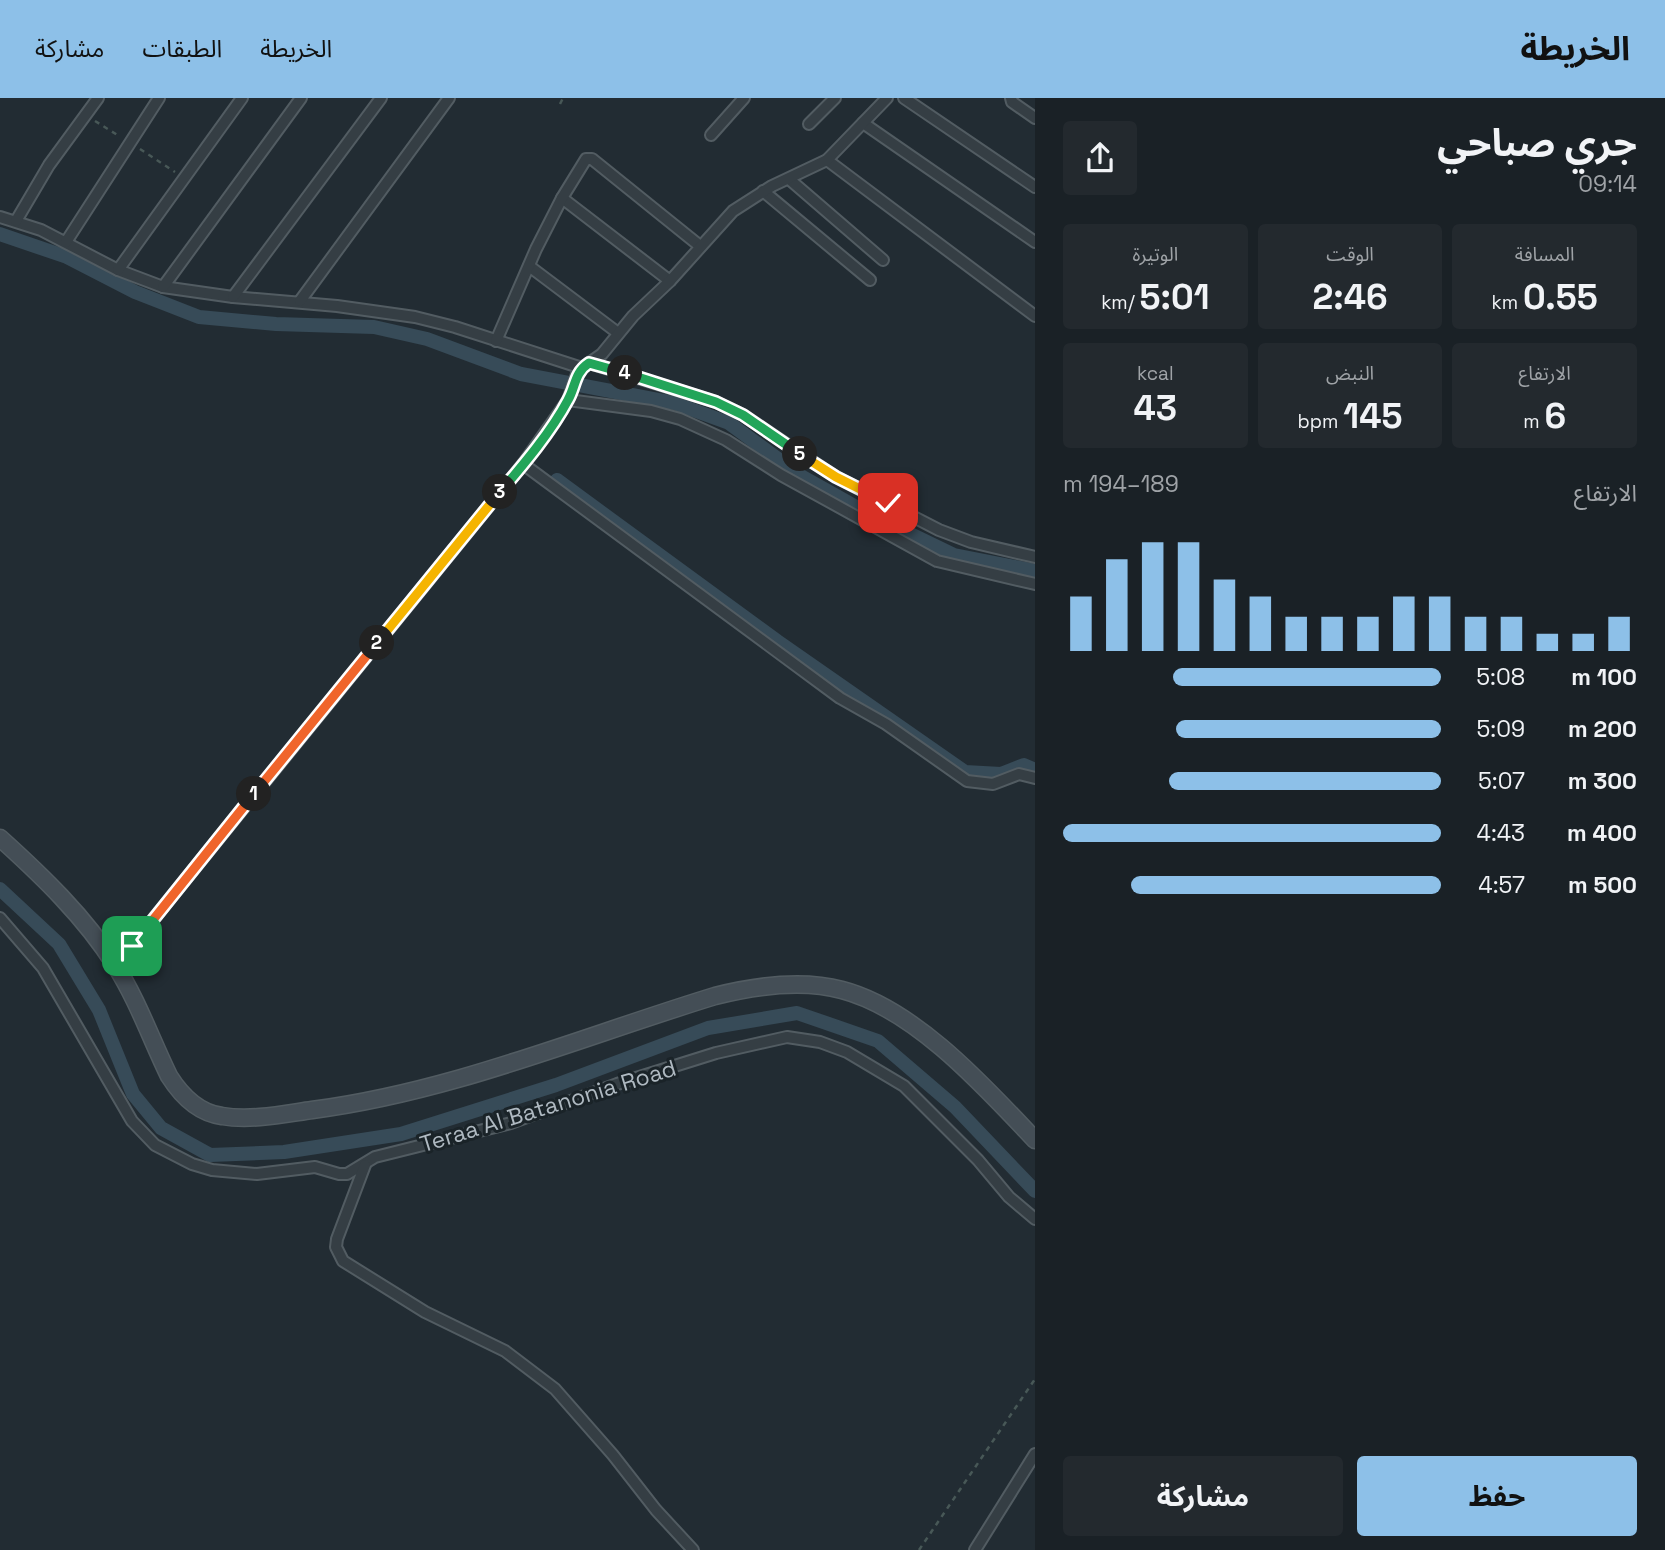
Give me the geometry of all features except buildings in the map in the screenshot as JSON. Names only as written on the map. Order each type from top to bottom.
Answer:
[{"type":"street","points":[[16,221],[49,165],[98,98]]},
{"type":"street","points":[[66,242],[157,102],[143,98]]},
{"type":"street","points":[[118,270],[242,98]]},
{"type":"street","points":[[163,287],[301,98]]},
{"type":"street","points":[[233,297],[381,98]]},
{"type":"street","points":[[300,302],[449,98]]},
{"type":"street","points":[[711,135],[744,98]]},
{"type":"street","points":[[809,124],[835,98]]},
{"type":"street","points":[[116,965],[523,464],[570,395],[583,369],[602,354],[618,333],[670,281],[733,211],[763,191],[827,160],[887,98]]},
{"type":"street","points":[[904,98],[1035,187]]},
{"type":"street","points":[[1011,98],[1012,102],[1035,118]]},
{"type":"street","points":[[863,123],[1035,242]]},
{"type":"street","points":[[496,341],[562,198],[584,161],[589,158],[700,246]]},
{"type":"street","points":[[827,160],[1035,316]]},
{"type":"street","points":[[789,179],[883,260]]},
{"type":"street","points":[[763,191],[870,280]]},
{"type":"street","points":[[562,198],[670,281]]},
{"type":"street","points":[[0,217],[66,242],[118,270],[163,287],[415,317],[583,369],[716,402],[743,415],[836,477],[940,530],[971,542],[1035,557]]},
{"type":"street","points":[[529,266],[618,333]]},
{"type":"street","points":[[570,395],[680,419],[726,440],[781,475],[937,561],[1035,584]]},
{"type":"street","points":[[523,464],[840,698],[886,723],[967,781],[993,784],[1019,774],[1035,778]]},
{"type":"street","points":[[0,838],[60,897],[116,965],[176,1087],[202,1110],[222,1116],[239,1118],[361,1104],[402,1095],[715,996],[763,986],[815,986],[842,990],[868,1000],[894,1012],[916,1027],[1000,1102],[1035,1140]]},
{"type":"street","name":"Teraa Al Batanonia Road","points":[[0,918],[43,968],[132,1121],[155,1145],[192,1164],[212,1170],[257,1174],[315,1167],[347,1174],[374,1157],[511,1122],[617,1084],[716,1053],[772,1040],[794,1038],[820,1042],[847,1052],[904,1086],[978,1160],[1009,1197],[1035,1219]]},
{"type":"street","points":[[366,1162],[336,1247],[343,1261],[425,1312],[505,1352],[555,1389],[693,1550]]},
{"type":"street","points":[[975,1550],[1035,1454]]},
{"type":"path","points":[[560,104],[563,98]]},
{"type":"path","points":[[86,116],[184,178]]},
{"type":"path","points":[[919,1550],[1035,1379]]},
{"type":"waterway","points":[[0,234],[67,257],[135,292],[199,317],[276,324],[374,327],[427,339],[521,374],[674,403],[729,423],[801,476],[867,513],[954,555],[1035,571]]},
{"type":"waterway","points":[[557,480],[777,641],[965,772],[1001,774],[1024,765],[1035,770]]},
{"type":"waterway","points":[[0,889],[59,944],[99,1010],[133,1094],[161,1128],[210,1155],[284,1152],[401,1134],[556,1085],[708,1028],[797,1013],[878,1041],[955,1107],[1035,1191]]},
{"type":"route","points":[[132,946],[523,464],[568,400],[577,374],[589,363],[716,402],[743,415],[836,477],[888,503]]}]
